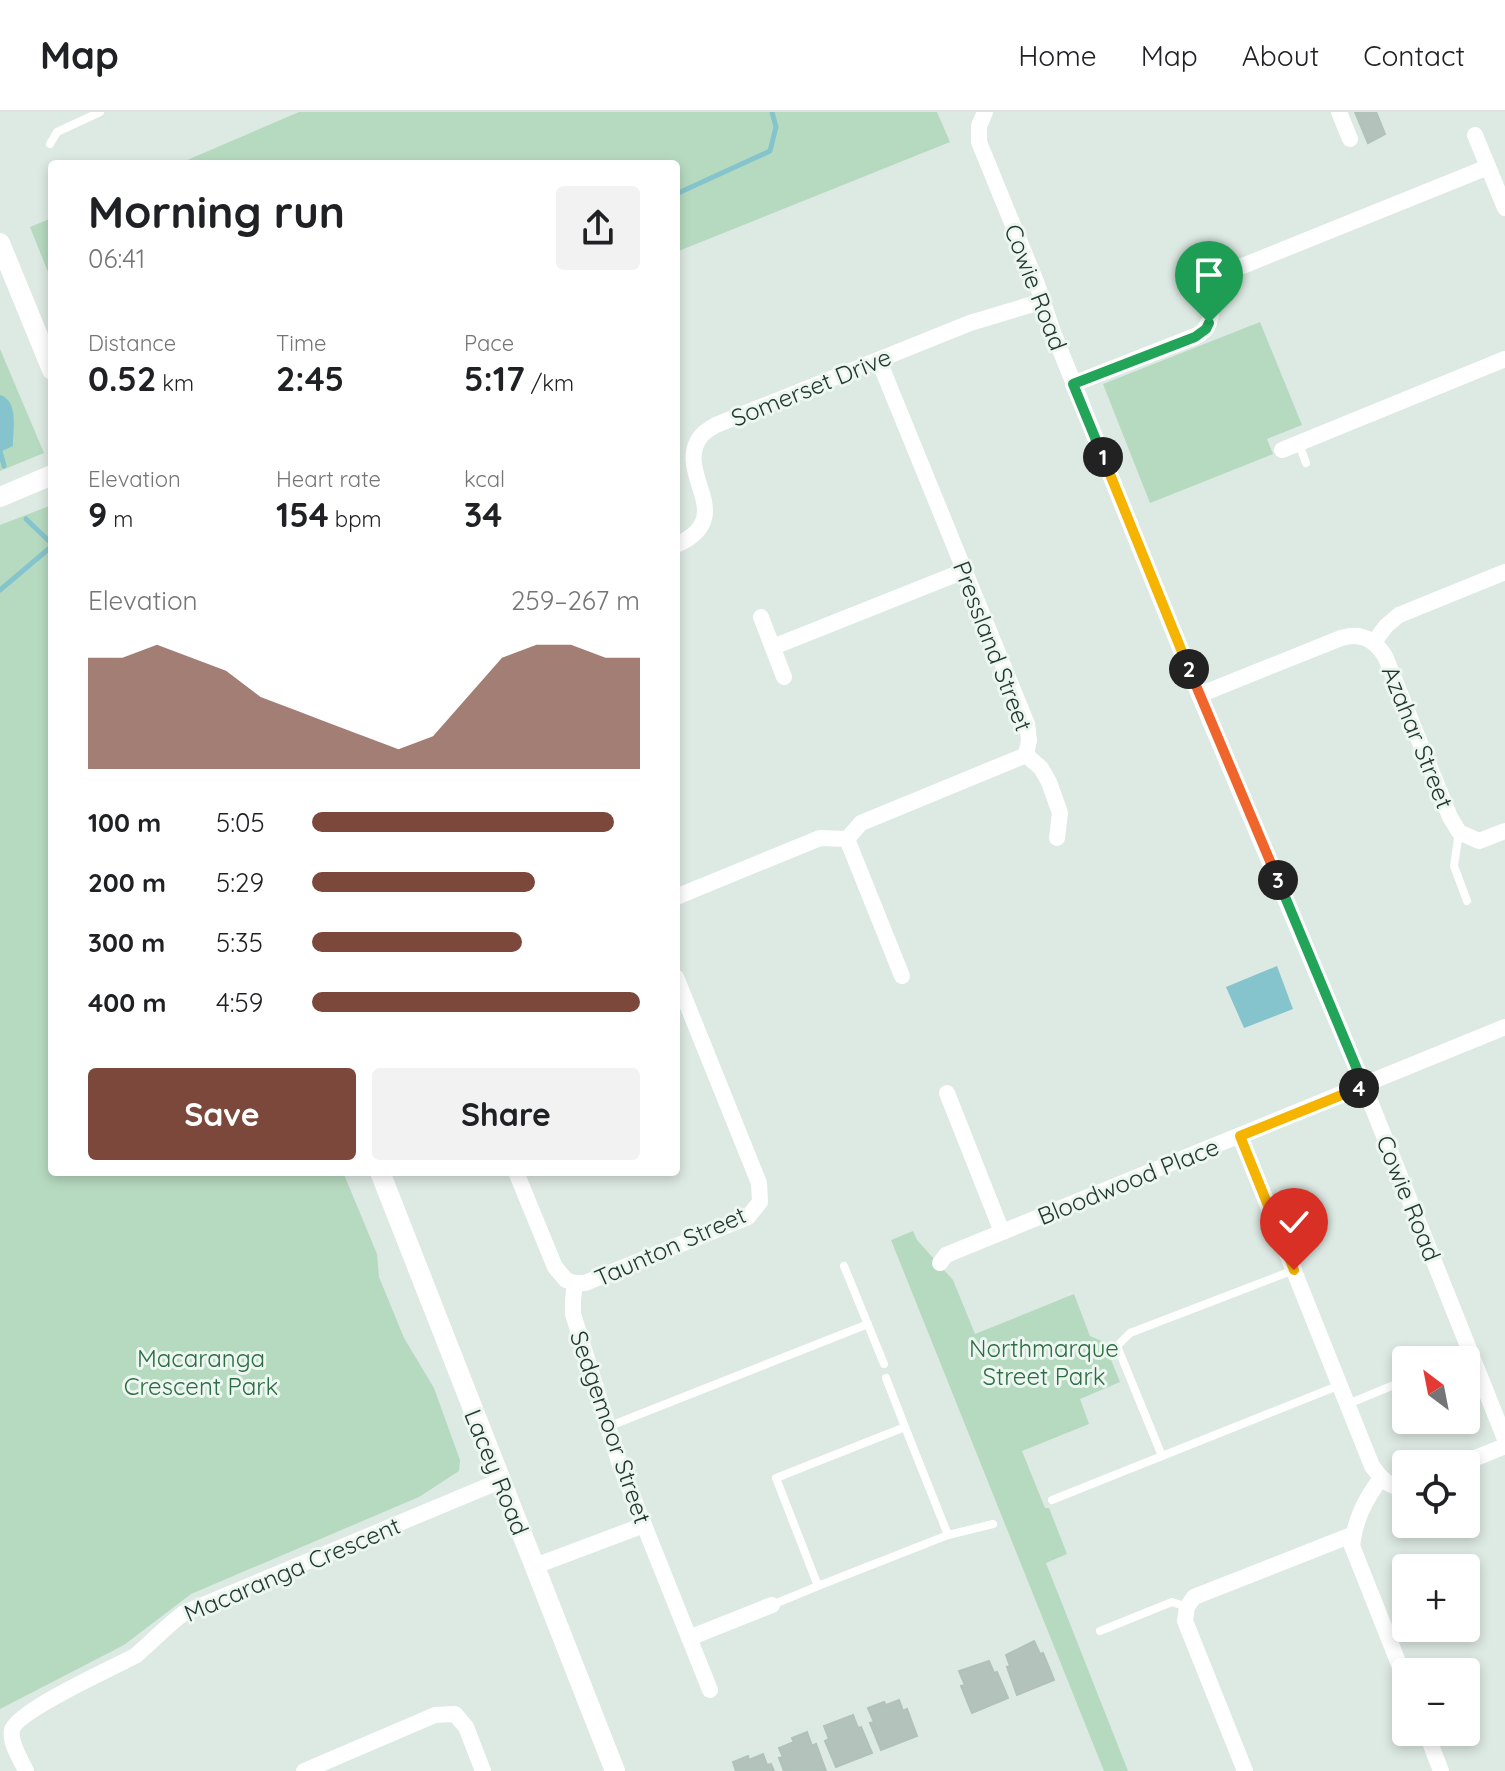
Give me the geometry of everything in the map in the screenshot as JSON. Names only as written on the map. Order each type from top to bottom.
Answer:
[{"type":"street","name":"Cowie Road","points":[[985,112],[979,126],[979,142],[1199,695],[1364,1086],[1459,1346]]},
{"type":"street","points":[[1339,112],[1350,139]]},
{"type":"street","points":[[1475,135],[1505,208]]},
{"type":"street","points":[[1073,384],[1200,334],[1212,316],[1210,296],[1214,285],[1230,271],[1488,167]]},
{"type":"street","points":[[0,243],[48,360]]},
{"type":"street","name":"Somerset Drive","points":[[680,542],[696,532],[703,521],[706,505],[693,465],[694,451],[701,436],[716,425],[990,316],[1043,301]]},
{"type":"street","points":[[1282,450],[1505,359]]},
{"type":"street","name":"Pressland Street","points":[[847,839],[861,823],[1026,755],[1029,740],[1027,724],[879,361]]},
{"type":"street","points":[[0,497],[48,478]]},
{"type":"street","points":[[773,647],[964,571]]},
{"type":"street","points":[[1199,695],[1348,636],[1359,635],[1374,642],[1399,615],[1505,572]]},
{"type":"street","points":[[761,617],[784,677]]},
{"type":"street","name":"Azahar Street","points":[[1374,642],[1385,656],[1450,817],[1459,832],[1479,841],[1505,831]]},
{"type":"street","points":[[1026,755],[1041,768],[1049,782],[1060,813],[1057,838]]},
{"type":"street","points":[[680,895],[820,838],[847,839],[902,976]]},
{"type":"street","name":"Taunton Street","points":[[575,1283],[585,1283],[748,1217],[760,1202],[759,1183],[680,987]]},
{"type":"street","name":"Bloodwood Place","points":[[940,1263],[946,1255],[1505,1027]]},
{"type":"street","points":[[947,1093],[1002,1232]]},
{"type":"street","points":[[1240,1136],[1372,1466],[1392,1486]]},
{"type":"street","name":"Lacey Road","points":[[382,1176],[615,1771]]},
{"type":"street","points":[[518,1176],[555,1267],[566,1280],[575,1283]]},
{"type":"street","name":"Sedgemoor Street","points":[[575,1283],[573,1314],[620,1465],[710,1690]]},
{"type":"street","name":"Cowie Road","points":[[1480,1390],[1505,1439]]},
{"type":"street","points":[[1480,1456],[1505,1446]]},
{"type":"street","points":[[1381,1478],[1366,1500],[1352,1546],[1396,1658]]},
{"type":"street","name":"Macaranga Crescent","points":[[26,1771],[12,1739],[12,1729],[17,1721],[33,1709],[135,1656],[184,1613],[500,1481]]},
{"type":"street","points":[[535,1566],[644,1525]]},
{"type":"street","points":[[1245,1771],[1185,1621],[1187,1607],[1194,1597],[1354,1534]]},
{"type":"street","points":[[689,1638],[772,1605]]},
{"type":"street","points":[[304,1771],[435,1715],[455,1714],[466,1727],[483,1771]]},
{"type":"street","points":[[1431,1746],[1441,1771]]},
{"type":"lane","points":[[50,144],[57,132],[100,112]]},
{"type":"lane","points":[[1298,443],[1306,463]]},
{"type":"lane","points":[[1459,832],[1454,866],[1467,901]]},
{"type":"lane","points":[[844,1266],[884,1364]]},
{"type":"lane","points":[[1162,1456],[1117,1346],[1130,1333],[1294,1270]]},
{"type":"lane","points":[[610,1426],[868,1324]]},
{"type":"lane","points":[[886,1378],[948,1535]]},
{"type":"lane","points":[[1052,1500],[1340,1385]]},
{"type":"lane","points":[[1347,1405],[1392,1386]]},
{"type":"lane","points":[[818,1586],[776,1478],[905,1427]]},
{"type":"lane","points":[[772,1605],[948,1535],[993,1524]]},
{"type":"lane","points":[[1100,1631],[1172,1602],[1187,1607]]},
{"type":"green space","points":[[299,112],[937,112],[950,142],[680,250],[680,160],[187,160]]},
{"type":"green space","points":[[48,220],[48,272],[30,227]]},
{"type":"green space","points":[[1260,322],[1302,425],[1267,439],[1273,454],[1150,503],[1103,384]]},
{"type":"green space","points":[[0,349],[44,453],[0,471]]},
{"type":"green space","name":"Macaranga Crescent Park","points":[[48,507],[48,1176],[345,1176],[377,1254],[379,1277],[404,1338],[434,1388],[460,1460],[459,1471],[419,1497],[191,1594],[124,1645],[0,1709],[0,525]]},
{"type":"green space","name":"Northmarque Street Park","points":[[913,1231],[917,1240],[953,1280],[975,1334],[1074,1294],[1090,1336],[1104,1342],[1120,1382],[1080,1399],[1089,1424],[1022,1451],[1067,1554],[1046,1563],[1128,1771],[1104,1771],[891,1240]]},
{"type":"water","points":[[0,395],[10,403],[14,424],[13,446],[0,452]]},
{"type":"water","points":[[1277,966],[1293,1009],[1244,1028],[1226,987]]},
{"type":"building","points":[[1355,112],[1376,112],[1385,134],[1368,143]]},
{"type":"building","points":[[1034,1641],[1040,1654],[1043,1653],[1054,1680],[1017,1695],[1006,1655]]},
{"type":"building","points":[[989,1661],[1008,1698],[972,1713],[961,1686],[965,1685],[959,1671]]},
{"type":"building","points":[[899,1700],[903,1711],[907,1709],[917,1736],[881,1750],[870,1723],[874,1722],[868,1708]]},
{"type":"building","points":[[853,1715],[872,1753],[836,1767],[825,1741],[829,1739],[824,1726]]},
{"type":"building","points":[[807,1732],[812,1746],[816,1744],[826,1771],[784,1771],[779,1748]]},
{"type":"building","points":[[763,1754],[767,1765],[771,1764],[774,1771],[736,1771],[733,1762]]},
{"type":"waterway","points":[[680,192],[770,151],[776,127],[772,112]]},
{"type":"waterway","points":[[0,451],[4,466]]},
{"type":"waterway","points":[[26,519],[48,540]]},
{"type":"waterway","points":[[0,590],[48,549]]},
{"type":"route","points":[[1209,323],[1195,337],[1073,384],[1199,695],[1364,1086],[1240,1136],[1294,1270]]}]
